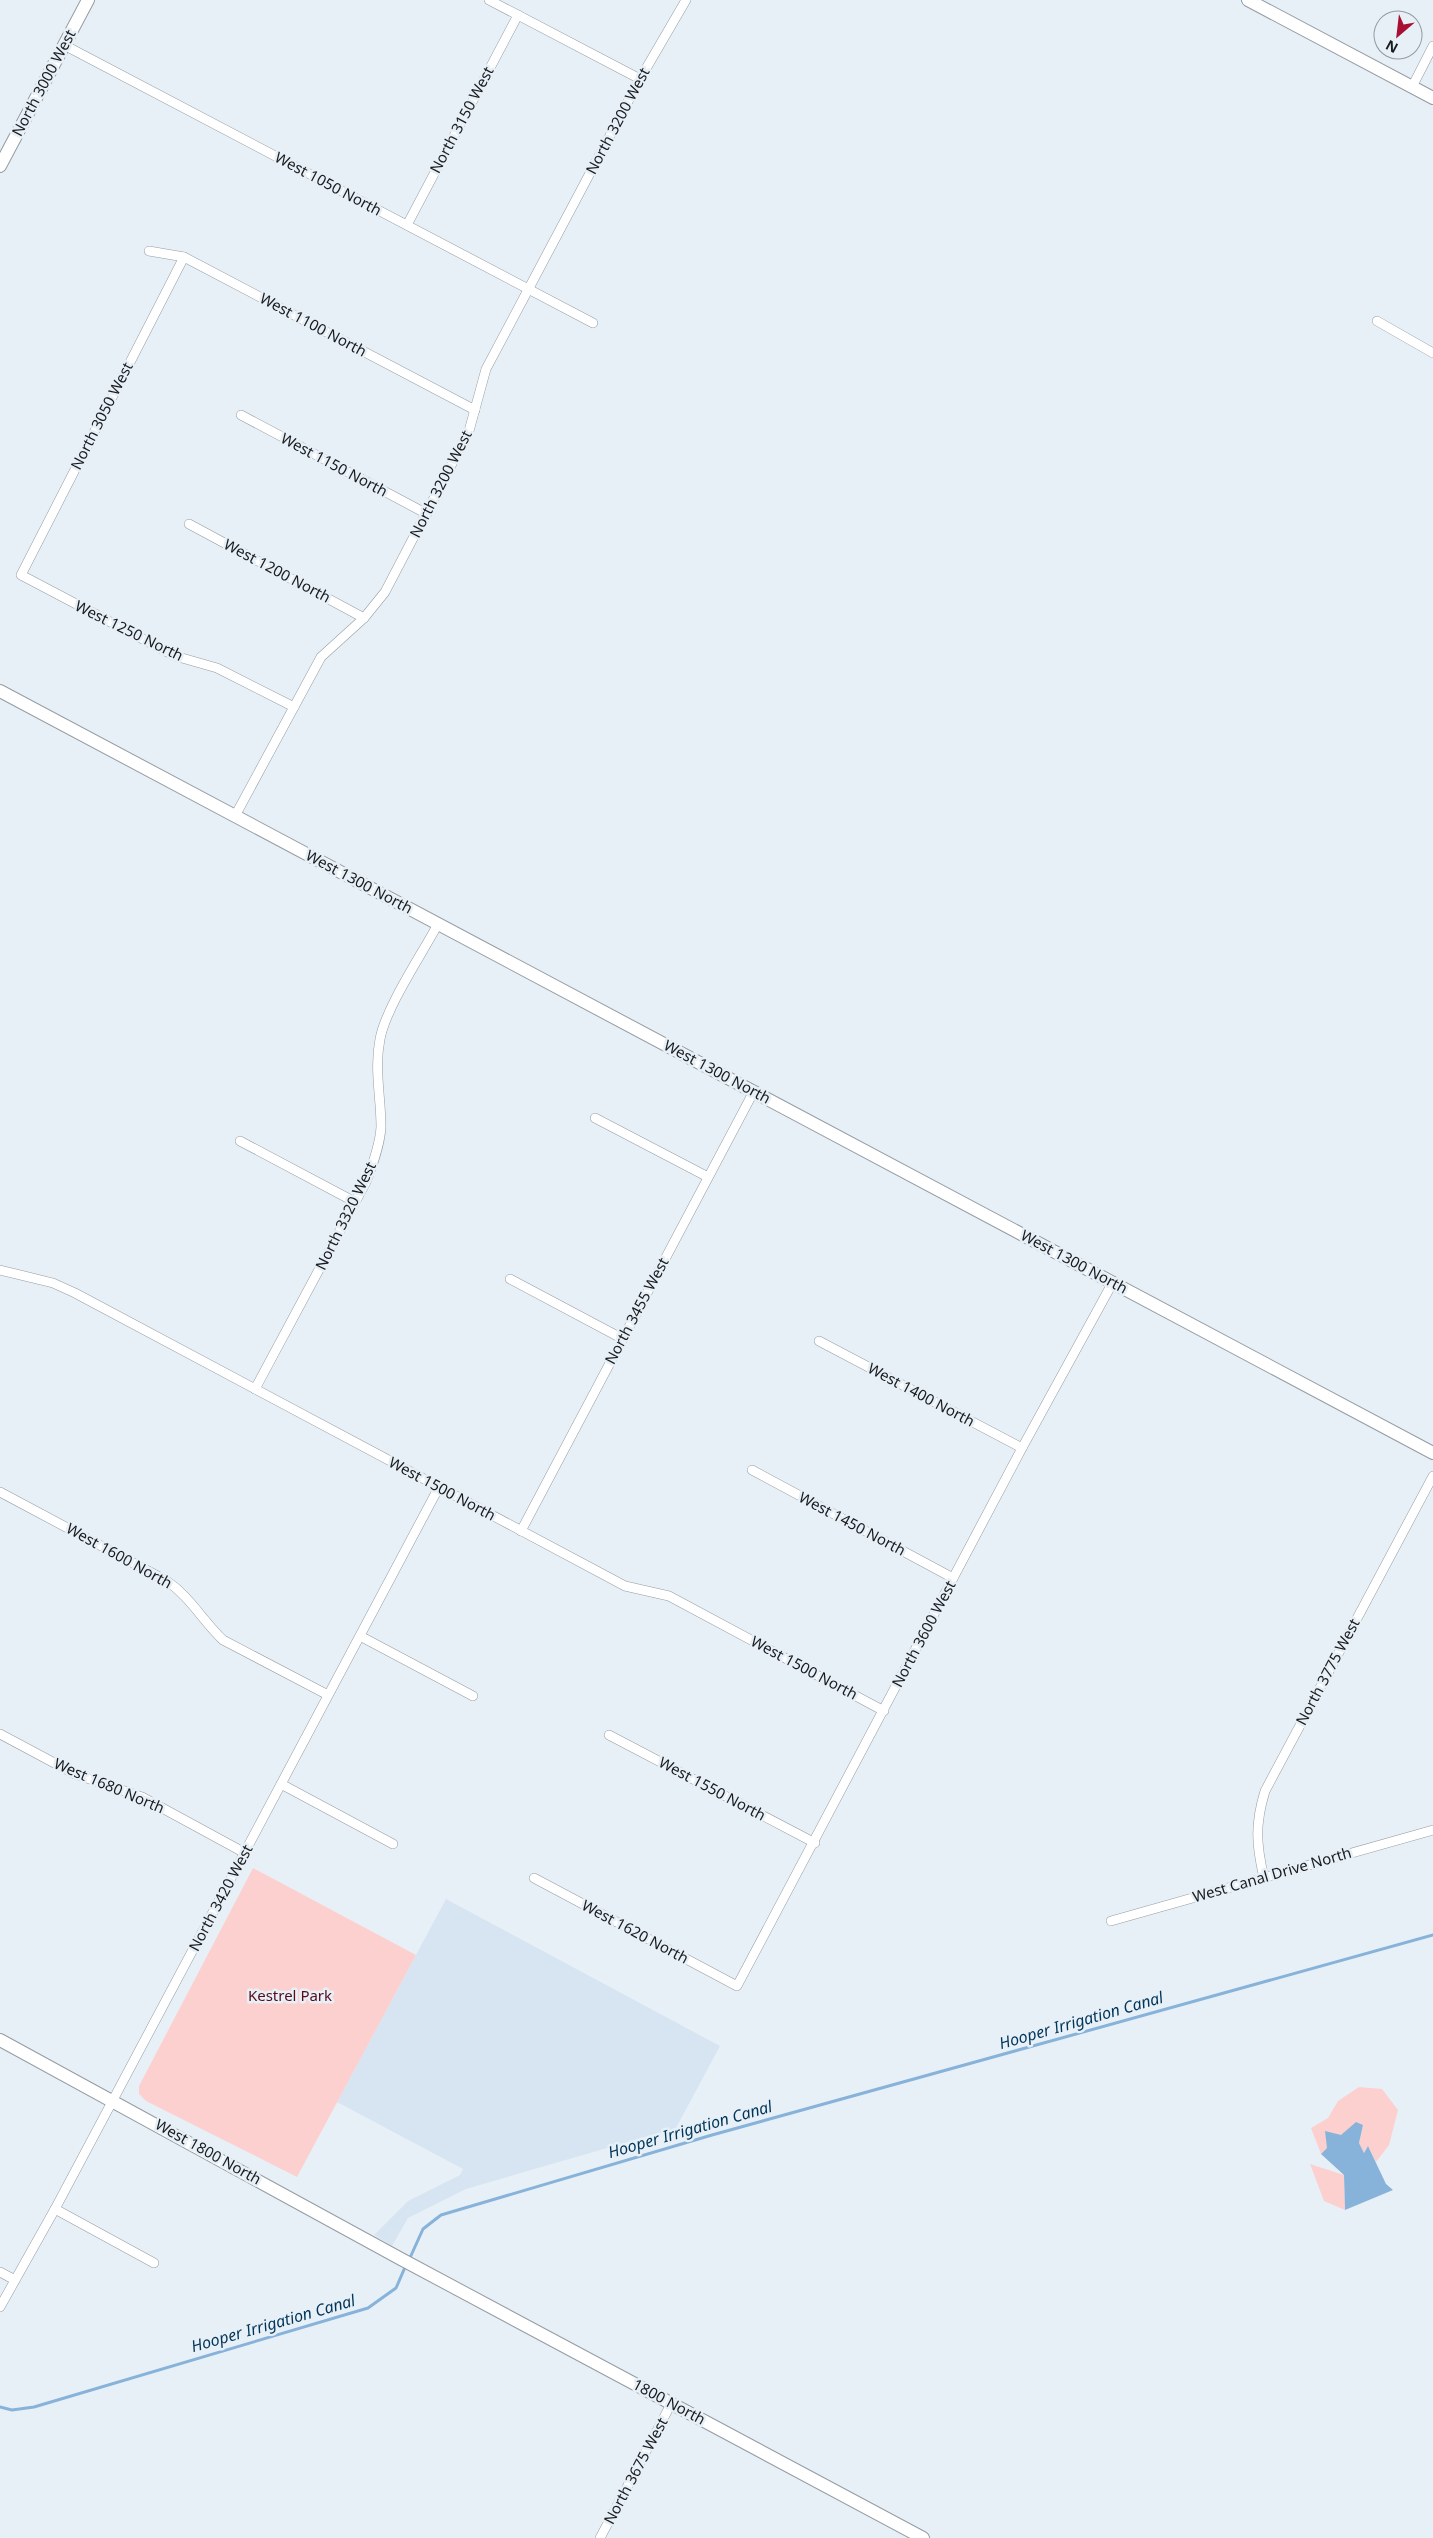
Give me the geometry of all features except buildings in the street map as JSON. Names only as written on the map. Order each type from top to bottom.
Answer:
[{"type":"street","name":"North 3000 West","points":[[0,166],[88,0]]},
{"type":"street","points":[[489,0],[640,79]]},
{"type":"street","name":"North 3200 West","points":[[235,816],[321,657],[364,618],[386,592],[469,432],[486,369],[640,79],[686,0]]},
{"type":"street","points":[[1248,0],[1433,98]]},
{"type":"street","name":"North 3150 West","points":[[407,226],[518,15]]},
{"type":"street","name":"West 1050 North","points":[[64,45],[593,323]]},
{"type":"street","points":[[1412,87],[1433,46]]},
{"type":"street","name":"West 1100 North","points":[[149,251],[184,257],[474,410]]},
{"type":"street","name":"North 3050 West","points":[[21,576],[184,257]]},
{"type":"street","points":[[1377,321],[1433,353]]},
{"type":"street","name":"West 1150 North","points":[[241,415],[427,514]]},
{"type":"street","name":"West 1200 North","points":[[189,524],[364,618]]},
{"type":"street","name":"West 1250 North","points":[[21,576],[175,656],[217,668],[294,707]]},
{"type":"street","name":"West 1300 North","points":[[0,691],[1433,1453]]},
{"type":"street","name":"North 3320 West","points":[[255,1389],[356,1202],[375,1159],[381,1129],[377,1063],[380,1037],[389,1014],[438,924]]},
{"type":"street","name":"North 3455 West","points":[[521,1531],[754,1091]]},
{"type":"street","points":[[595,1118],[708,1177]]},
{"type":"street","points":[[240,1141],[356,1202]]},
{"type":"street","name":"West 1500 North","points":[[0,1270],[46,1281],[75,1293],[625,1586],[669,1596],[884,1710]]},
{"type":"street","points":[[510,1279],[623,1339]]},
{"type":"street","name":"North 3600 West","points":[[737,1986],[1112,1282]]},
{"type":"street","name":"West 1400 North","points":[[820,1341],[1022,1448]]},
{"type":"street","name":"West 1450 North","points":[[752,1470],[953,1578]]},
{"type":"street","name":"North 3775 West","points":[[1264,1878],[1256,1844],[1257,1817],[1265,1791],[1433,1476]]},
{"type":"street","name":"North 3420 West","points":[[0,2307],[55,2209],[439,1487]]},
{"type":"street","name":"West 1600 North","points":[[0,1492],[167,1581],[183,1592],[209,1627],[223,1640],[328,1695]]},
{"type":"street","points":[[360,1636],[473,1696]]},
{"type":"street","name":"West 1680 North","points":[[0,1734],[75,1774],[142,1797],[244,1853]]},
{"type":"street","name":"West 1550 North","points":[[609,1736],[814,1843]]},
{"type":"street","points":[[281,1784],[393,1844]]},
{"type":"street","name":"West Canal Drive North","points":[[1111,1921],[1433,1830]]},
{"type":"street","name":"West 1620 North","points":[[534,1878],[737,1986]]},
{"type":"street","name":"West 1800 North","points":[[0,2040],[414,2266]]},
{"type":"street","points":[[55,2209],[154,2263]]},
{"type":"street","name":"1800 North","points":[[414,2266],[923,2538]]},
{"type":"street","points":[[0,2272],[14,2280]]},
{"type":"street","name":"North 3675 West","points":[[600,2538],[672,2404]]},
{"type":"shaded area","points":[[446,1899],[720,2046],[676,2128],[466,2189],[408,2218],[392,2246],[374,2235],[408,2201],[460,2175],[463,2169],[337,2102]]},
{"type":"green space","name":"Kestrel Park","points":[[253,1868],[416,1955],[297,2177],[146,2101],[139,2094],[139,2086]]},
{"type":"green space","points":[[1359,2087],[1382,2089],[1398,2110],[1389,2145],[1376,2162],[1368,2146],[1364,2153],[1359,2143],[1363,2125],[1356,2123],[1321,2154],[1311,2128],[1328,2118],[1338,2101]]},
{"type":"green space","points":[[1310,2164],[1344,2175],[1345,2210],[1324,2201]]},
{"type":"water","points":[[1356,2122],[1363,2125],[1359,2143],[1364,2153],[1368,2146],[1386,2184],[1393,2190],[1345,2210],[1344,2175],[1321,2154],[1327,2148],[1325,2131],[1341,2135]]},
{"type":"waterway","name":"Hooper Irrigation Canal","points":[[409,2260],[423,2229],[441,2215],[712,2135],[1433,1935]]},
{"type":"waterway","name":"Hooper Irrigation Canal","points":[[0,2407],[12,2410],[34,2407],[368,2308],[396,2288],[406,2265]]}]
